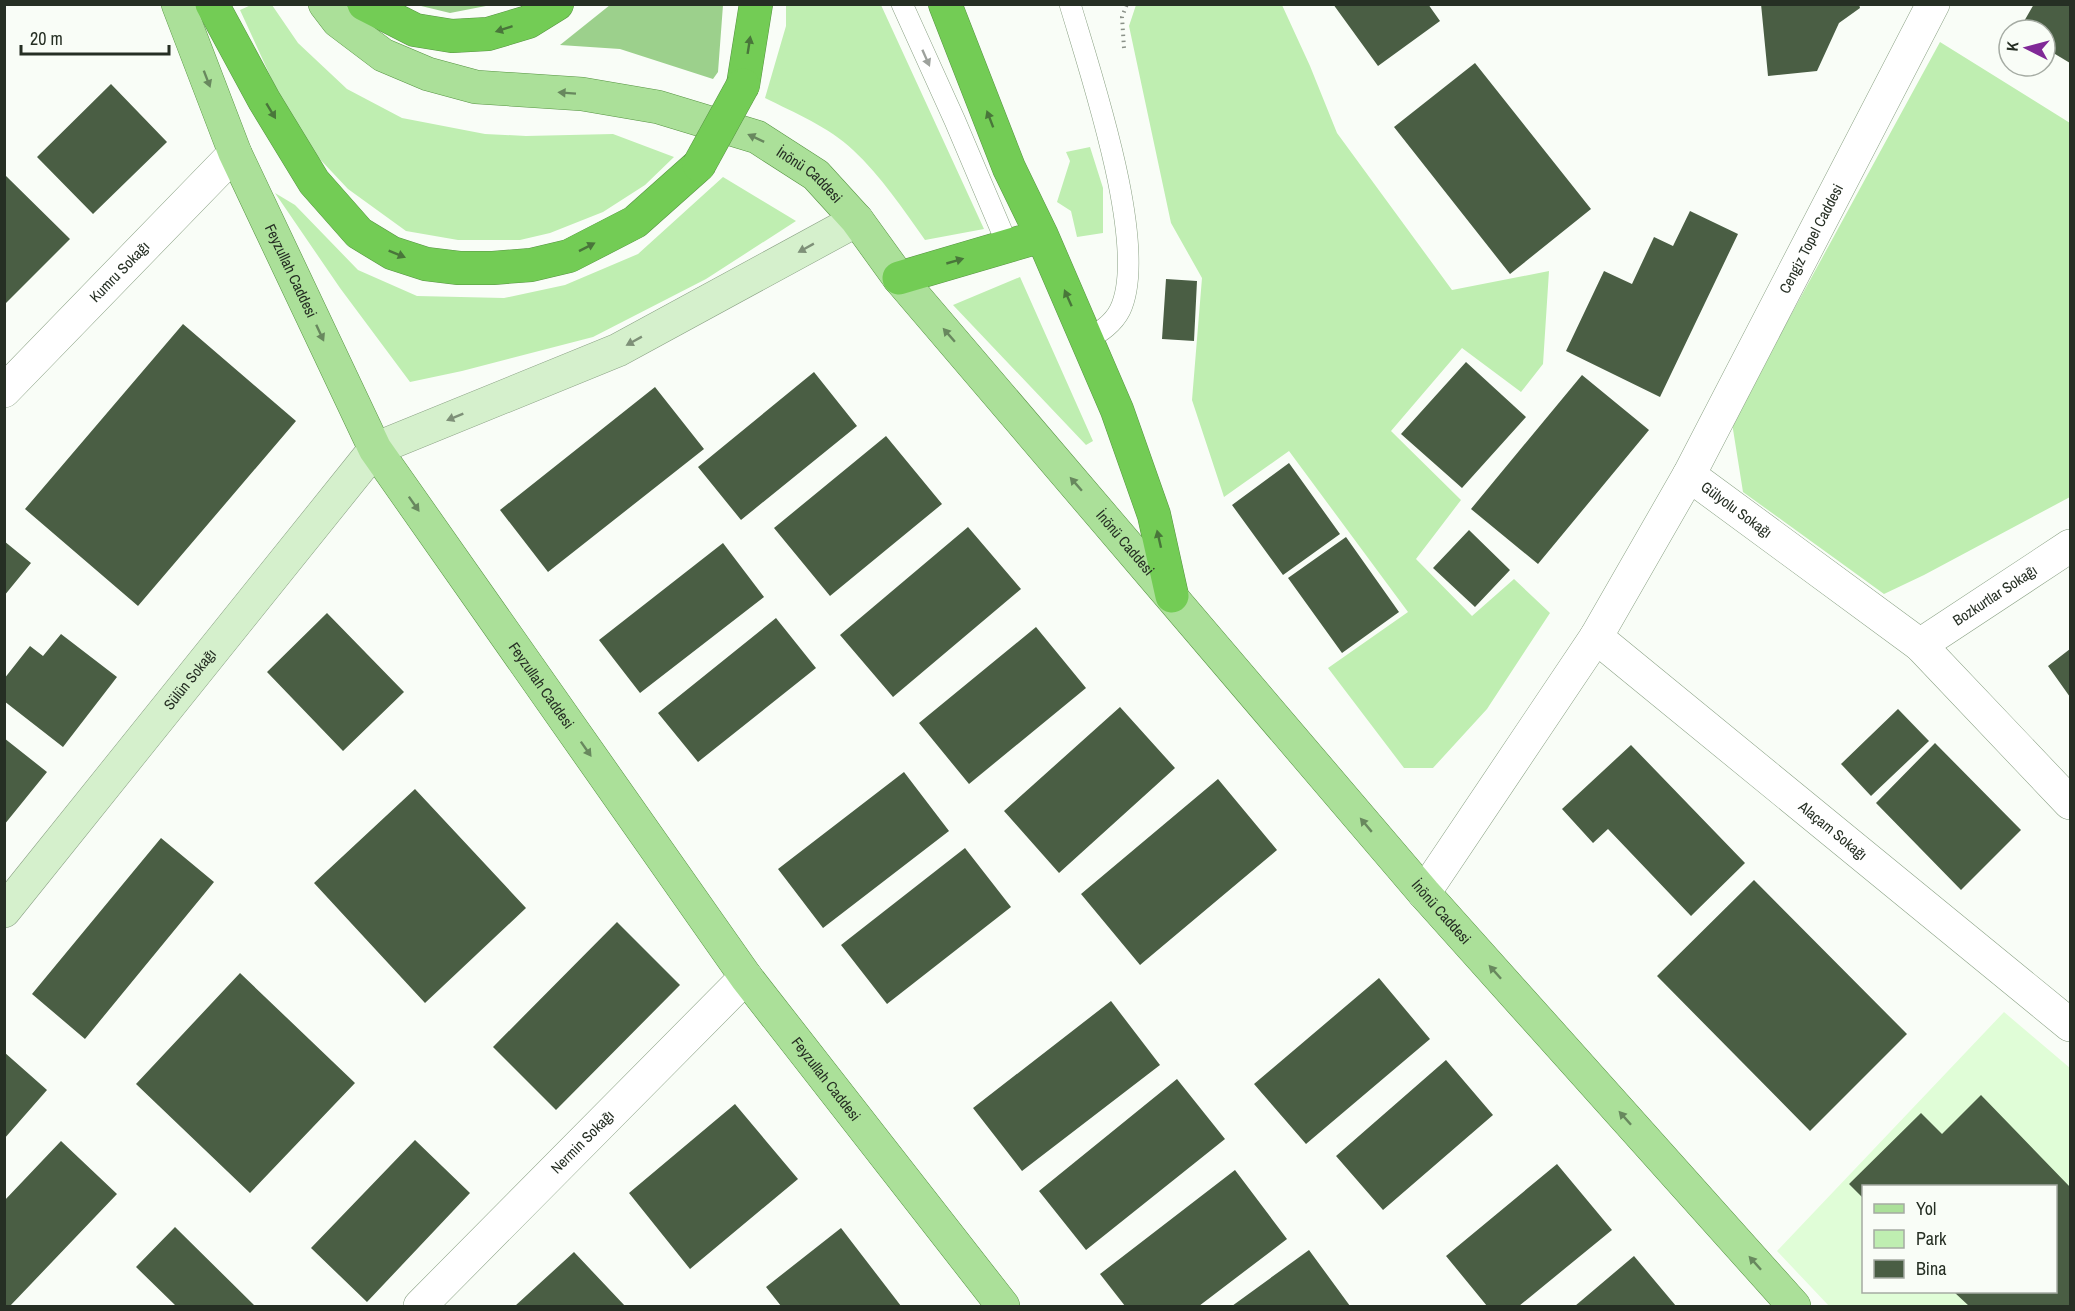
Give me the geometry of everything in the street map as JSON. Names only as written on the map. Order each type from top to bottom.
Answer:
[{"type":"highway","points":[[212,4],[264,100],[314,182],[359,233],[392,253],[426,264],[459,268],[531,265],[569,255],[635,222],[699,165],[743,85],[756,4]]},
{"type":"highway","points":[[364,4],[415,30],[452,36],[488,34],[528,22],[557,4]]},
{"type":"highway","points":[[945,4],[1009,168],[1042,236],[1118,410],[1154,514],[1172,596]]},
{"type":"highway","points":[[899,278],[1042,236]]},
{"type":"main road","name":"Feyzullah Caddesi","points":[[178,4],[235,153],[375,449],[746,977],[1003,1306]]},
{"type":"main road","name":"İnönü Caddesi","points":[[325,4],[338,21],[383,56],[428,74],[476,87],[582,94],[658,107],[757,137],[816,175],[857,220],[899,278],[1424,893],[1794,1306]]},
{"type":"street","name":"Cengiz Topel Caddesi","points":[[1689,474],[1933,4]]},
{"type":"street","name":"Kumru Sokağı","points":[[4,391],[235,153]]},
{"type":"street","points":[[375,449],[618,350],[857,220]]},
{"type":"street","name":"Sülün Sokağı","points":[[4,911],[375,449]]},
{"type":"street","name":"Gülyolu Sokağı","points":[[1424,893],[1596,637],[1689,474],[1920,645],[2070,803]]},
{"type":"street","name":"Bozkurtlar Sokağı","points":[[1920,645],[2070,546]]},
{"type":"street","name":"Alaçam Sokağı","points":[[1596,637],[2070,1025]]},
{"type":"street","name":"Nermin Sokağı","points":[[420,1306],[746,977]]},
{"type":"lane","points":[[902,4],[1008,246]]},
{"type":"lane","points":[[1070,4],[1104,121],[1126,218],[1127,235],[1128,275],[1119,312],[1107,327],[1087,340]]},
{"type":"shaded area","points":[[2004,1012],[2070,1068],[2070,1306],[1829,1306],[1777,1251]]},
{"type":"green space","points":[[251,5],[272,5],[298,43],[347,89],[402,118],[485,134],[526,136],[613,134],[674,157],[645,185],[603,212],[550,233],[520,240],[458,240],[406,231],[348,189],[316,155],[279,95],[240,10]]},
{"type":"green space","points":[[417,5],[491,5],[450,13]]},
{"type":"green space","points":[[610,5],[723,5],[718,72],[713,79],[620,49],[560,45]]},
{"type":"green space","points":[[786,5],[881,5],[984,229],[925,240],[882,182],[844,142],[823,127],[765,98],[786,26]]},
{"type":"green space","points":[[1136,5],[1282,5],[1337,133],[1452,290],[1549,271],[1543,364],[1521,392],[1462,348],[1391,431],[1461,500],[1416,559],[1472,616],[1514,579],[1550,613],[1487,709],[1433,768],[1404,768],[1328,668],[1408,612],[1289,451],[1224,497],[1192,400],[1202,278],[1171,223],[1129,26]]},
{"type":"green space","points":[[1940,42],[2070,123],[2070,497],[1884,594],[1743,492],[1732,423]]},
{"type":"green space","points":[[1090,147],[1103,188],[1103,233],[1077,237],[1071,211],[1057,202],[1070,161],[1066,152]]},
{"type":"green space","points":[[723,177],[796,221],[706,279],[593,337],[410,382],[340,288],[275,193],[295,205],[358,270],[417,296],[504,298],[565,285],[638,254]]},
{"type":"green space","points":[[1020,277],[1093,441],[1086,445],[953,305]]},
{"type":"building","points":[[1333,4],[1428,4],[1440,21],[1378,66]]},
{"type":"building","points":[[1761,4],[1859,4],[1860,8],[1839,23],[1817,71],[1768,76]]},
{"type":"building","points":[[2034,4],[2070,4],[2070,63],[2057,55],[2057,18],[2026,18]]},
{"type":"building","points":[[1475,63],[1591,209],[1510,274],[1394,127]]},
{"type":"building","points":[[111,84],[167,142],[93,214],[37,157]]},
{"type":"building","points":[[4,174],[70,239],[4,305]]},
{"type":"building","points":[[1690,211],[1738,234],[1660,397],[1566,351],[1604,271],[1632,284],[1654,237],[1673,246]]},
{"type":"building","points":[[1166,279],[1197,281],[1194,341],[1162,339]]},
{"type":"building","points":[[183,324],[296,421],[138,606],[25,509]]},
{"type":"building","points":[[1466,362],[1526,417],[1462,488],[1401,434]]},
{"type":"building","points":[[814,372],[857,426],[741,520],[698,467]]},
{"type":"building","points":[[1582,375],[1649,430],[1538,564],[1471,509]]},
{"type":"building","points":[[655,387],[704,449],[548,572],[500,510]]},
{"type":"building","points":[[886,436],[942,504],[830,596],[774,528]]},
{"type":"building","points":[[1289,463],[1340,534],[1283,575],[1232,505]]},
{"type":"building","points":[[968,527],[1021,589],[893,697],[840,635]]},
{"type":"building","points":[[1469,530],[1510,570],[1475,607],[1433,568]]},
{"type":"building","points":[[1346,537],[1399,612],[1342,653],[1288,578]]},
{"type":"building","points":[[4,541],[31,563],[4,596]]},
{"type":"building","points":[[723,543],[764,597],[640,693],[599,640]]},
{"type":"building","points":[[327,613],[404,692],[343,751],[267,672]]},
{"type":"building","points":[[776,618],[816,668],[698,762],[658,713]]},
{"type":"building","points":[[1036,627],[1086,688],[969,784],[919,723]]},
{"type":"building","points":[[61,634],[117,677],[63,747],[4,701],[4,679],[30,646],[43,656]]},
{"type":"building","points":[[2070,649],[2070,697],[2048,666]]},
{"type":"building","points":[[1120,707],[1175,768],[1059,873],[1004,811]]},
{"type":"building","points":[[1898,709],[1929,741],[1871,796],[1841,764]]},
{"type":"building","points":[[4,738],[47,772],[4,825]]},
{"type":"building","points":[[1935,743],[2021,830],[1961,890],[1876,803]]},
{"type":"building","points":[[1631,745],[1745,863],[1691,916],[1608,829],[1593,843],[1562,809]]},
{"type":"building","points":[[904,772],[949,831],[823,928],[778,869]]},
{"type":"building","points":[[1218,779],[1277,850],[1140,965],[1081,894]]},
{"type":"building","points":[[415,789],[526,908],[425,1003],[314,883]]},
{"type":"building","points":[[161,838],[214,882],[85,1039],[32,994]]},
{"type":"building","points":[[965,848],[1011,907],[887,1004],[841,945]]},
{"type":"building","points":[[1754,880],[1907,1034],[1810,1131],[1657,976]]},
{"type":"building","points":[[617,922],[680,985],[556,1110],[493,1047]]},
{"type":"building","points":[[240,973],[355,1083],[250,1193],[136,1084]]},
{"type":"building","points":[[1379,978],[1430,1039],[1306,1144],[1254,1084]]},
{"type":"building","points":[[1111,1001],[1160,1065],[1022,1171],[973,1108]]},
{"type":"building","points":[[4,1052],[47,1090],[4,1139]]},
{"type":"building","points":[[1446,1060],[1493,1115],[1383,1210],[1336,1156]]},
{"type":"building","points":[[1177,1079],[1225,1139],[1086,1250],[1039,1191]]},
{"type":"building","points":[[1981,1095],[2070,1187],[2070,1306],[1969,1306],[1955,1293],[2057,1293],[2057,1185],[1862,1185],[1862,1197],[1849,1184],[1921,1113],[1942,1134]]},
{"type":"building","points":[[735,1104],[798,1179],[690,1269],[629,1193]]},
{"type":"building","points":[[415,1140],[470,1193],[367,1302],[311,1248]]},
{"type":"building","points":[[61,1141],[117,1194],[10,1306],[4,1306],[4,1201]]},
{"type":"building","points":[[1557,1164],[1612,1230],[1519,1306],[1487,1306],[1446,1256]]},
{"type":"building","points":[[1235,1170],[1287,1239],[1199,1306],[1125,1306],[1100,1274]]},
{"type":"building","points":[[175,1227],[255,1306],[176,1306],[136,1267]]},
{"type":"building","points":[[841,1228],[901,1306],[781,1306],[766,1287]]},
{"type":"building","points":[[1309,1250],[1350,1306],[1232,1306]]},
{"type":"building","points":[[574,1252],[625,1306],[515,1306]]},
{"type":"building","points":[[1634,1256],[1676,1306],[1575,1306]]}]
